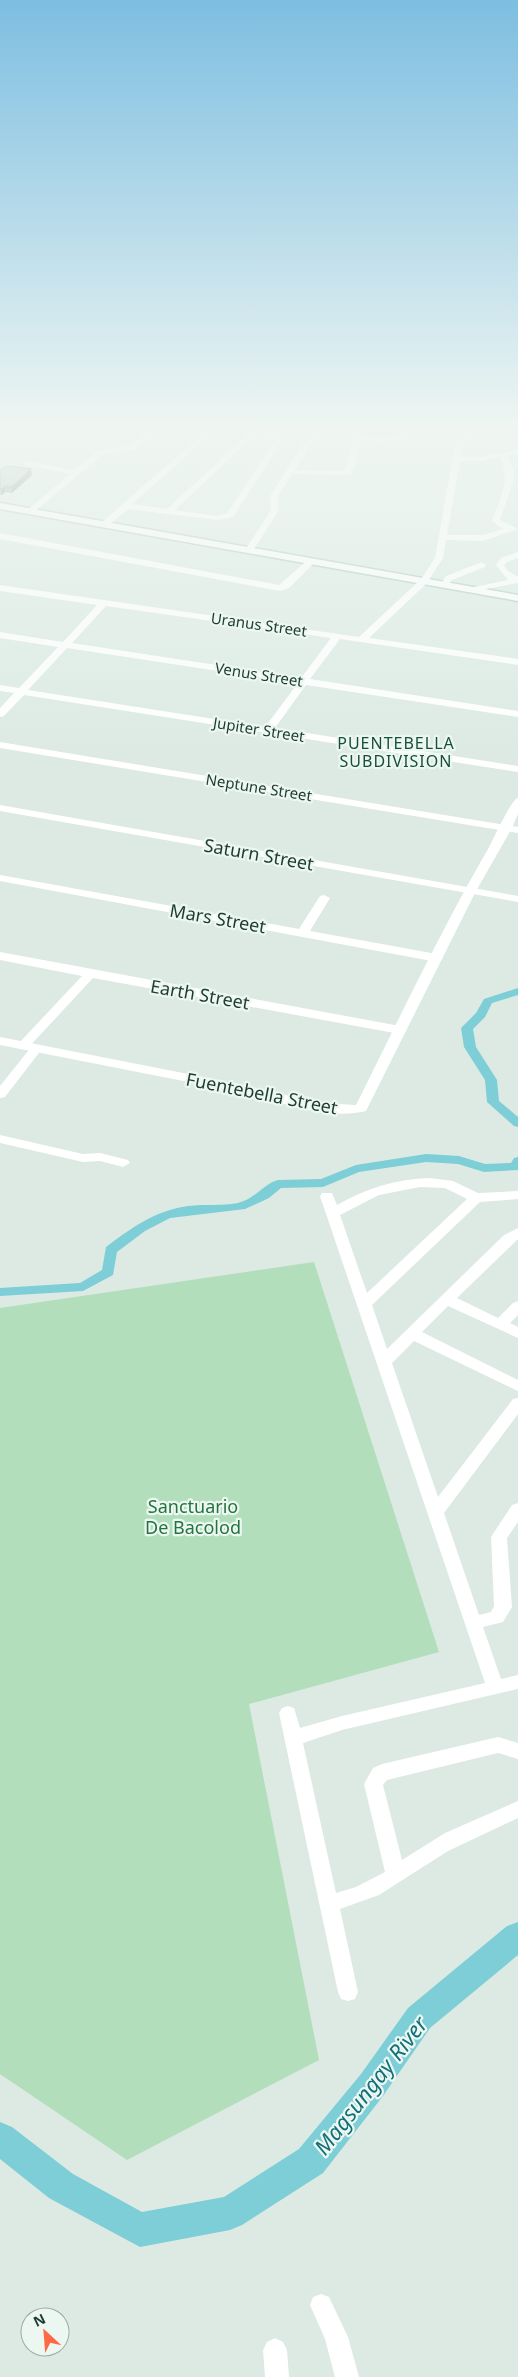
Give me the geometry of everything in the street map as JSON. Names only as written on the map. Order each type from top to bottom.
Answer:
[{"type":"street","points":[[27,541],[280,588],[286,586],[312,561]]},
{"type":"street","points":[[196,541],[518,598]]},
{"type":"street","points":[[249,550],[255,541]]},
{"type":"street","points":[[362,639],[424,581],[439,558],[442,541]]},
{"type":"street","points":[[517,580],[504,572],[500,564],[504,560],[518,555]]},
{"type":"street","points":[[444,585],[450,578],[482,565]]},
{"type":"street","points":[[472,590],[517,580]]},
{"type":"street","name":"Uranus Street","points":[[0,588],[518,662]]},
{"type":"street","points":[[0,714],[104,603]]},
{"type":"street","name":"Venus Street","points":[[0,635],[518,714]]},
{"type":"street","points":[[268,730],[338,635]]},
{"type":"street","name":"Jupiter Street","points":[[0,688],[518,769]]},
{"type":"street","name":"Neptune Street","points":[[0,744],[512,829]]},
{"type":"street","name":"Fuentebella Street","points":[[0,1041],[240,1088],[302,1103],[354,1110],[364,1105],[470,891],[512,829],[518,801]]},
{"type":"street","name":"Saturn Street","points":[[0,808],[518,899]]},
{"type":"street","name":"Mars Street","points":[[0,878],[437,958]]},
{"type":"street","points":[[302,934],[324,898]]},
{"type":"street","name":"Earth Street","points":[[0,956],[400,1030]]},
{"type":"street","points":[[0,1094],[30,1047],[90,974]]},
{"type":"street","points":[[2,1143],[83,1158],[100,1157],[123,1163]]},
{"type":"street","points":[[333,1213],[368,1194],[386,1187],[407,1184],[449,1184],[476,1198],[518,1195]]},
{"type":"street","points":[[327,1196],[363,1304],[385,1360],[495,1687]]},
{"type":"street","points":[[363,1304],[476,1198]]},
{"type":"street","points":[[385,1360],[509,1238],[518,1233]]},
{"type":"street","points":[[448,1300],[518,1333]]},
{"type":"street","points":[[501,1324],[518,1306]]},
{"type":"street","points":[[413,1334],[518,1386]]},
{"type":"street","points":[[435,1513],[518,1403]]},
{"type":"street","points":[[474,1623],[497,1617],[503,1607],[499,1538],[518,1509]]},
{"type":"street","points":[[294,1738],[342,1723],[518,1682]]},
{"type":"street","points":[[288,1713],[348,1992]]},
{"type":"street","points":[[396,1876],[373,1784],[376,1778],[389,1770],[498,1745],[518,1751]]},
{"type":"street","points":[[330,1903],[352,1899],[376,1889],[457,1836],[518,1809]]},
{"type":"street","points":[[321,2305],[336,2337],[347,2377]]},
{"type":"street","points":[[275,2350],[277,2377]]},
{"type":"green space","name":"Sanctuario De Bacolod","points":[[314,1262],[439,1652],[249,1704],[319,2060],[127,2160],[0,2074],[0,1308]]},
{"type":"waterway","points":[[518,991],[488,1001],[481,1015],[467,1028],[470,1047],[491,1080],[493,1102],[518,1123]]},
{"type":"waterway","points":[[0,1292],[83,1287],[108,1272],[111,1250],[149,1223],[165,1215],[188,1210],[240,1206],[265,1195],[278,1184],[323,1183],[356,1169],[426,1158],[459,1160],[484,1168],[515,1167],[518,1161]]},
{"type":"waterway","name":"Magsungay River","points":[[0,2138],[61,2186],[140,2230],[230,2213],[311,2161],[372,2085],[419,2018],[518,1936]]},
{"type":"district","name":"PUENTEBELLA SUBDIVISION","points":[[396,752]]}]
